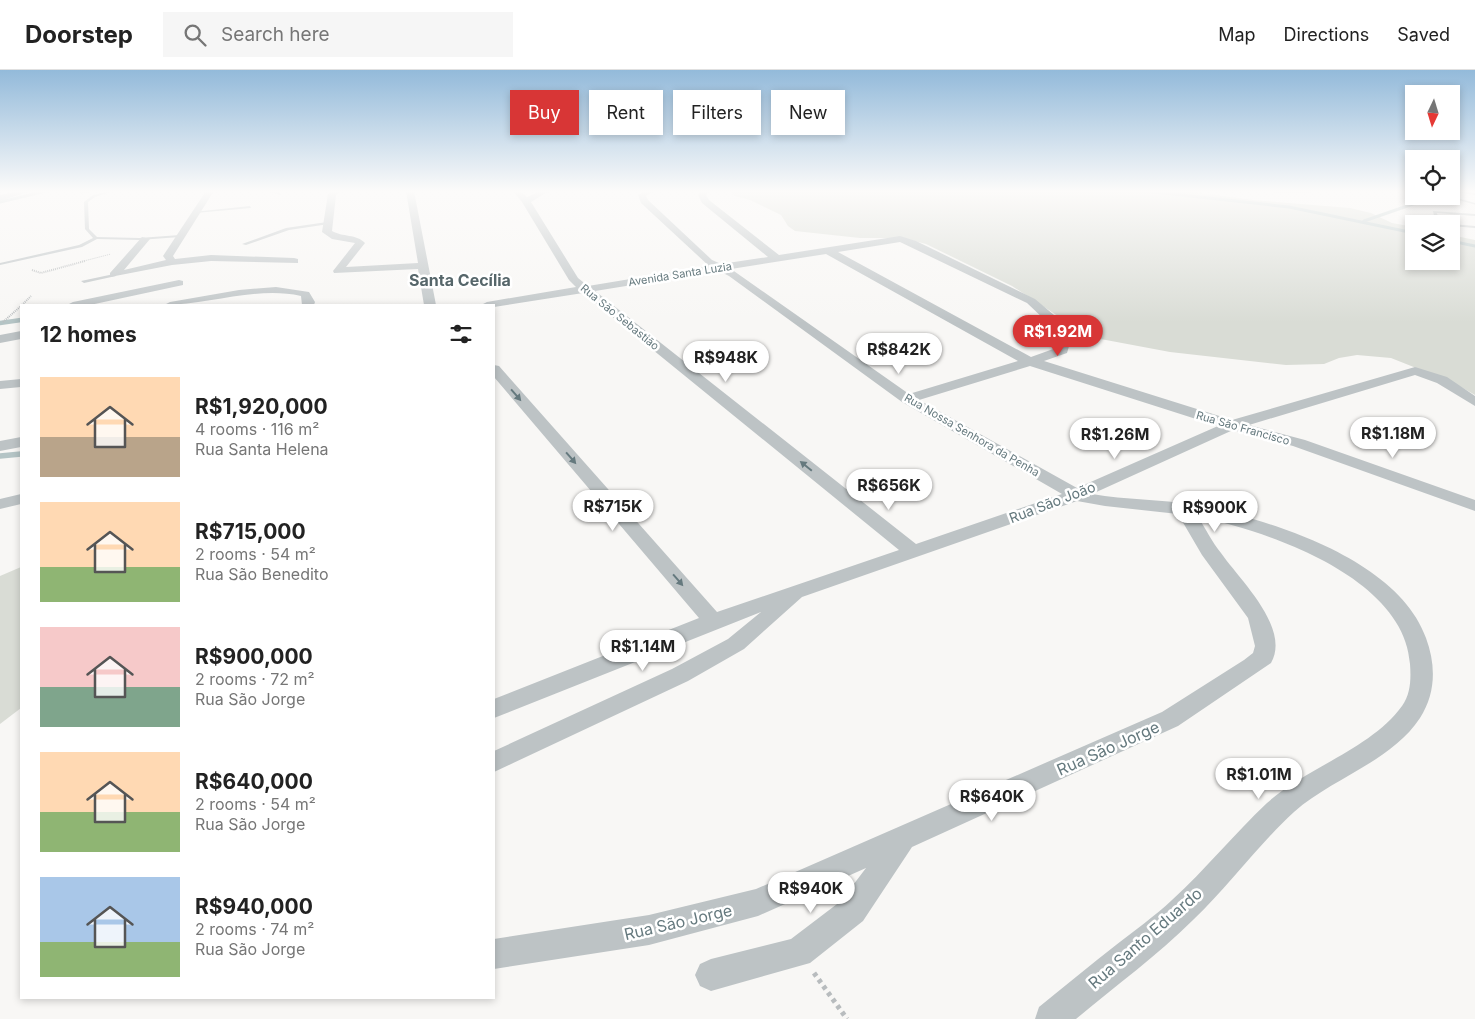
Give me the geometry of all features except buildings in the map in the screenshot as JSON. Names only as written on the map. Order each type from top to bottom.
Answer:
[{"type":"street","points":[[331,235],[360,243],[338,271],[422,266]]},
{"type":"street","points":[[417,235],[430,304]]},
{"type":"street","name":"Rua São Sebastião","points":[[546,235],[569,276],[914,552]]},
{"type":"street","name":"Rua Nossa Senhora da Penha","points":[[680,235],[708,262],[733,274],[907,399],[1076,495]]},
{"type":"street","points":[[748,235],[776,258]]},
{"type":"street","points":[[172,262],[168,256],[180,236]]},
{"type":"street","points":[[114,275],[145,239]]},
{"type":"street","name":"Avenida Santa Luzia","points":[[492,304],[887,240],[903,240],[913,243],[1031,302],[1046,313],[1064,342],[1064,347],[1062,350],[1029,362]]},
{"type":"street","name":"Rua São Francisco","points":[[827,250],[1029,362],[1232,425],[1308,446],[1475,506]]},
{"type":"street","points":[[114,275],[172,262],[200,264],[294,261]]},
{"type":"street","points":[[78,304],[182,281]]},
{"type":"street","points":[[132,304],[182,281]]},
{"type":"street","points":[[177,304],[252,293],[300,292],[307,296],[308,304]]},
{"type":"street","points":[[229,304],[252,293]]},
{"type":"street","points":[[0,339],[20,335]]},
{"type":"street","points":[[907,399],[1029,362]]},
{"type":"street","points":[[495,370],[712,621]]},
{"type":"street","name":"Rua São João","points":[[495,709],[712,621],[1076,495],[1232,425],[1415,370],[1442,380],[1475,402]]},
{"type":"street","points":[[0,385],[20,383]]},
{"type":"street","points":[[0,446],[20,442]]},
{"type":"street","name":"Rua Santo Eduardo","points":[[1051,1019],[1182,911],[1277,811],[1316,780],[1379,742],[1399,726],[1415,708],[1421,690],[1423,659],[1412,627],[1404,614],[1375,587],[1342,563],[1302,543],[1228,519],[1145,504],[1103,502],[1076,495]]},
{"type":"street","points":[[0,504],[20,499]]},
{"type":"street","name":"Rua São Jorge","points":[[495,954],[649,930],[758,902],[902,840],[1170,719],[1263,657],[1266,646],[1258,618],[1212,555],[1185,510]]},
{"type":"street","points":[[495,762],[680,675],[736,644],[755,630],[799,590]]},
{"type":"street","points":[[711,975],[799,952],[852,911],[902,840]]},
{"type":"lane","points":[[244,244],[270,235]]},
{"type":"lane","points":[[0,264],[80,246],[96,238],[145,239],[180,236]]},
{"type":"lane","points":[[84,281],[114,275]]},
{"type":"path","points":[[23,304],[31,296]]},
{"type":"path","points":[[799,952],[847,1019]]},
{"type":"shaded area","points":[[835,235],[1405,235],[1405,270],[1460,270],[1460,237],[1475,240],[1475,395],[1454,383],[1391,358],[1357,355],[1339,358],[1324,364],[1286,365],[1170,352],[1090,337],[1012,286],[926,244],[903,238],[860,238]]},
{"type":"shaded area","points":[[20,567],[20,709],[0,724],[0,576]]},
{"type":"waterway","points":[[1460,243],[1475,246]]},
{"type":"waterway","points":[[0,323],[20,320]]},
{"type":"waterway","points":[[0,456],[20,454]]},
{"type":"district","name":"Santa Cecília","points":[[460,280]]}]
